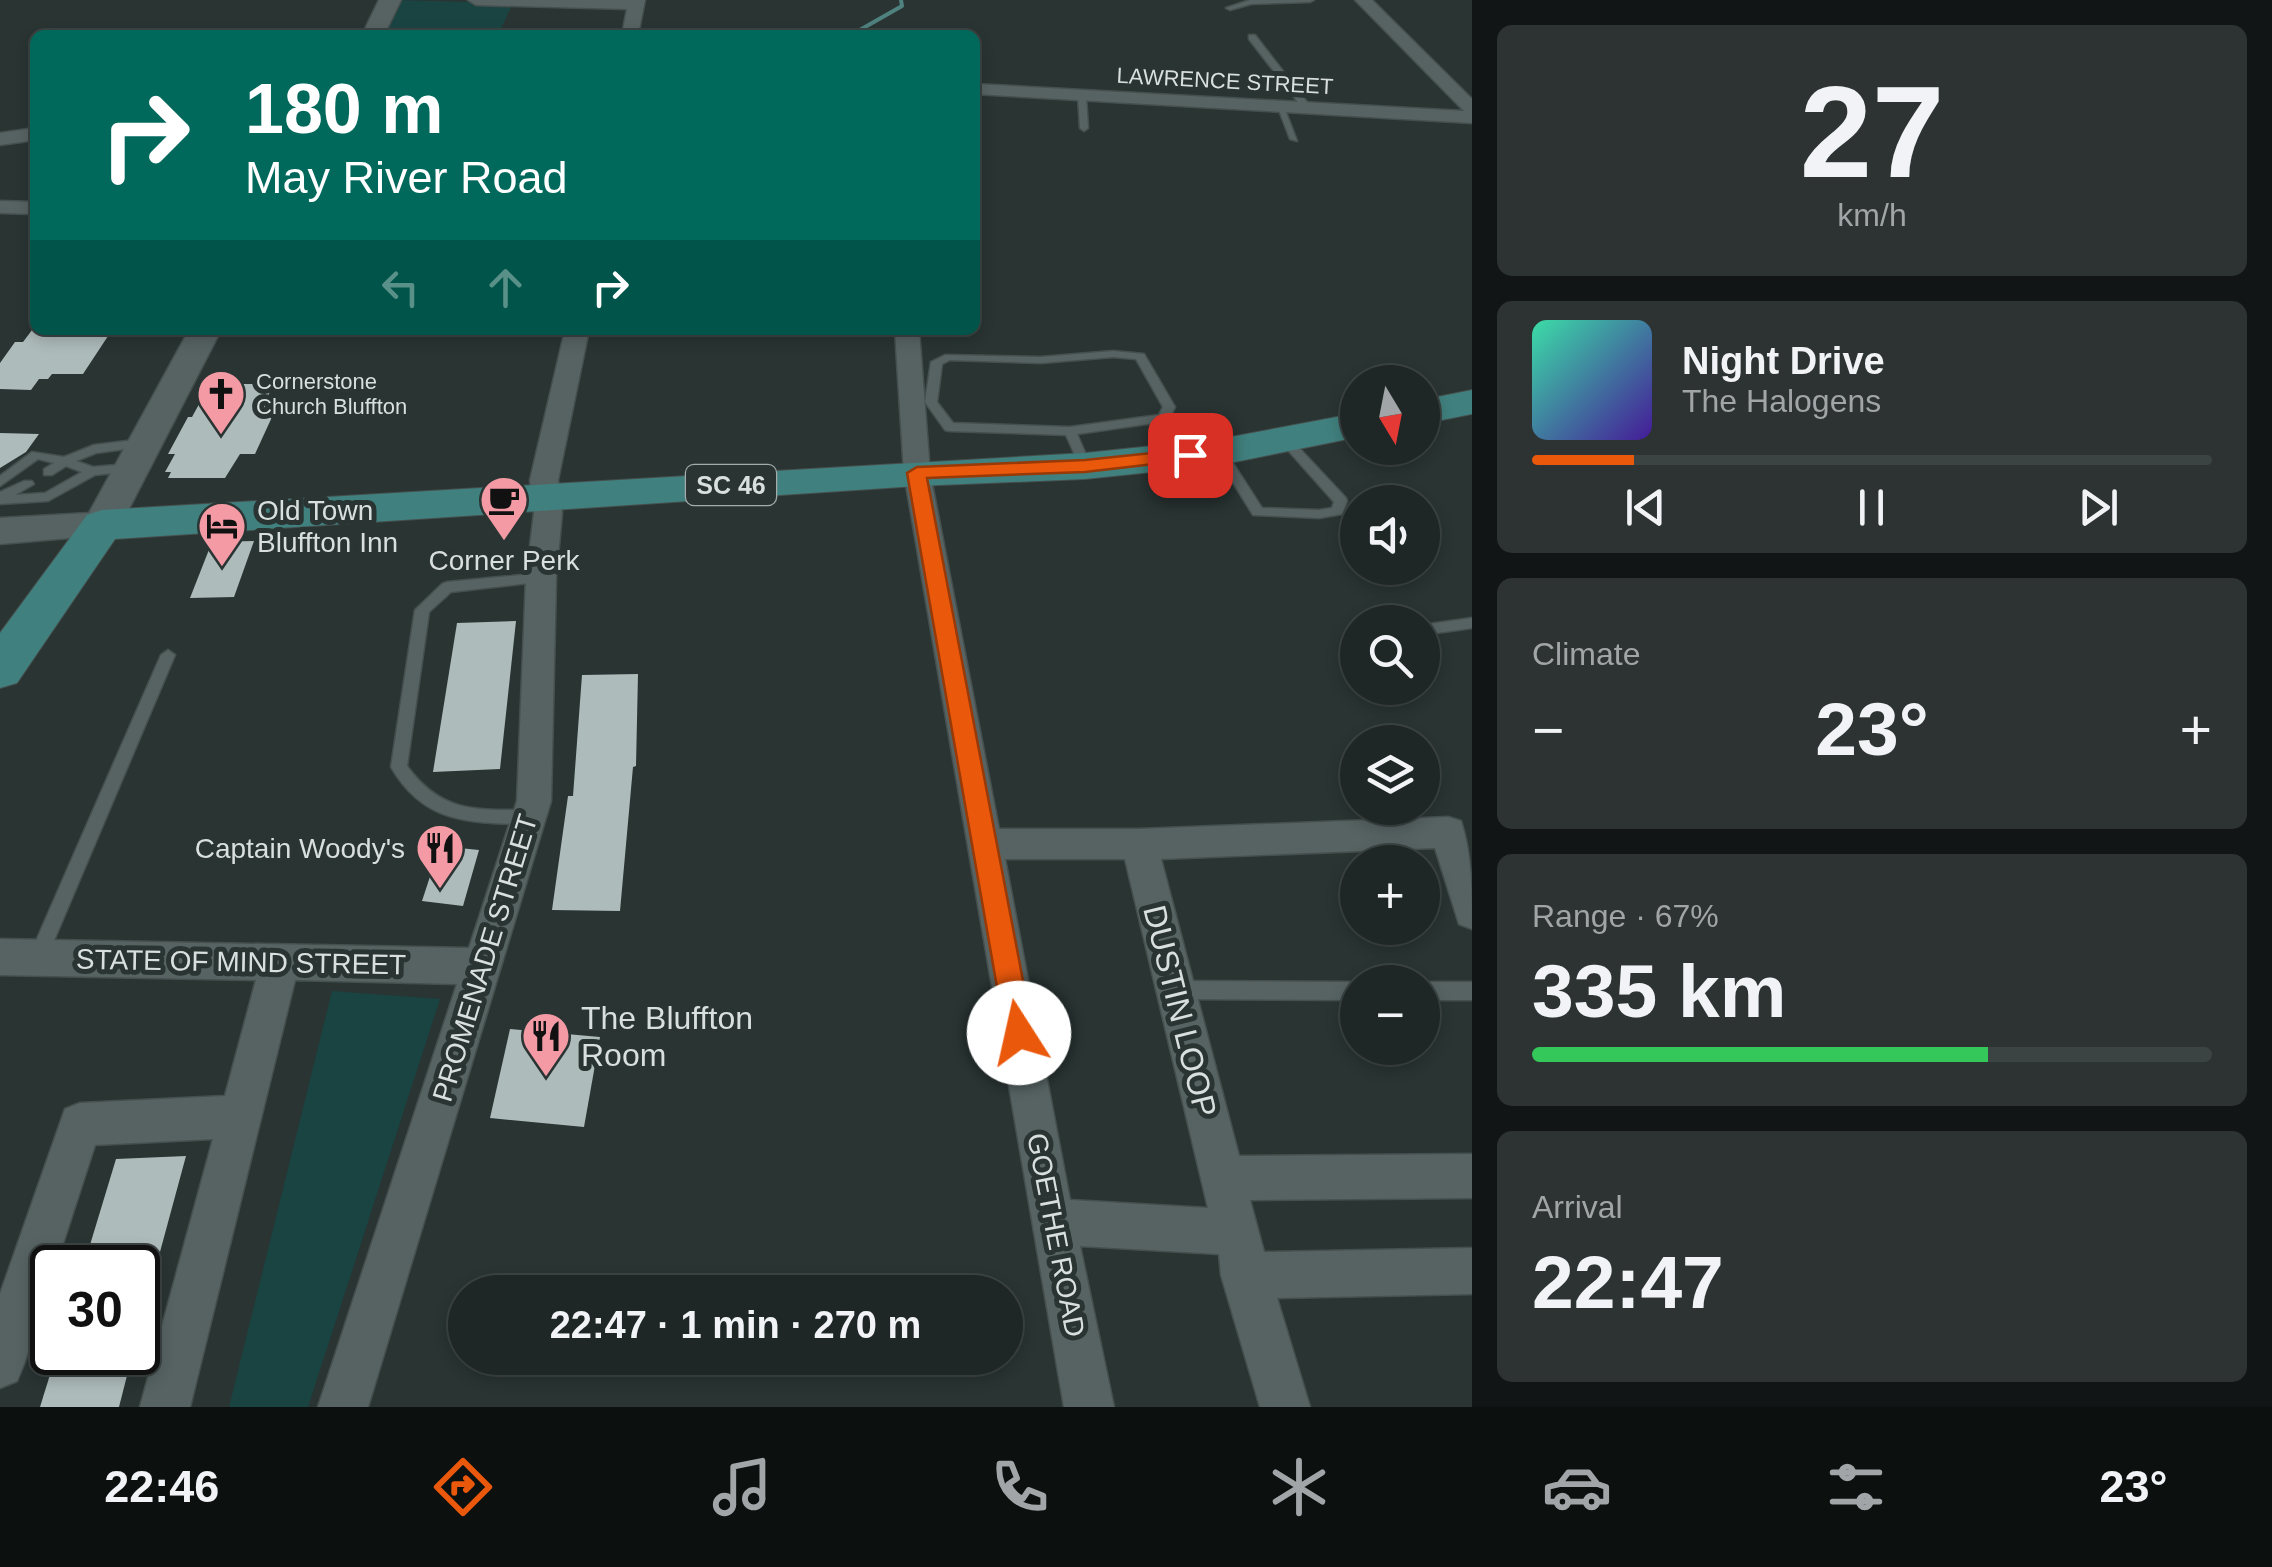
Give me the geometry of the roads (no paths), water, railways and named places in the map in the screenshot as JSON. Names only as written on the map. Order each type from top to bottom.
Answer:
[{"type":"main road","points":[[1440,408],[1472,402]]},
{"type":"main road","name":"SC 46","points":[[102,525],[917,473],[1078,448],[1220,452],[1340,428]]},
{"type":"main road","points":[[0,670],[102,525]]},
{"type":"street","points":[[375,30],[390,0]]},
{"type":"street","points":[[476,0],[637,2],[631,30]]},
{"type":"street","points":[[1363,0],[1472,109]]},
{"type":"street","name":"LAWRENCE STREET","points":[[980,90],[1472,117]]},
{"type":"street","points":[[0,139],[30,135]]},
{"type":"street","points":[[0,206],[30,208]]},
{"type":"street","points":[[0,531],[102,525],[202,335]]},
{"type":"street","name":"PROMENADE STREET","points":[[344,1407],[534,801],[541,578],[548,513],[544,496],[576,335]]},
{"type":"street","name":"GOETHE ROAD","points":[[907,335],[917,473],[1089,1407]]},
{"type":"street","points":[[986,844],[1138,844],[1448,832],[1472,912]]},
{"type":"street","name":"DUSTIN LOOP","points":[[1138,844],[1178,990],[1239,1254],[1285,1407]]},
{"type":"street","name":"STATE OF MIND STREET","points":[[19,957],[482,966]]},
{"type":"street","points":[[166,1407],[280,962]]},
{"type":"street","points":[[0,1364],[80,1124],[240,1116]]},
{"type":"street","points":[[1220,1178],[1472,1176]]},
{"type":"street","points":[[1052,1222],[1239,1254],[1472,1271]]},
{"type":"lane","points":[[1230,8],[1251,2],[1310,0]]},
{"type":"lane","points":[[1252,37],[1307,108]]},
{"type":"lane","points":[[1082,96],[1084,128]]},
{"type":"lane","points":[[1280,107],[1294,139]]},
{"type":"lane","points":[[1113,354],[1140,356],[1169,407],[1164,418],[1078,448],[948,427],[930,402],[937,362],[949,357],[1041,360],[1113,354]]},
{"type":"lane","points":[[1220,452],[1258,512],[1337,511],[1341,500],[1284,439]]},
{"type":"lane","points":[[48,472],[94,450],[139,455]]},
{"type":"lane","points":[[0,498],[48,497],[92,471],[139,455]]},
{"type":"lane","points":[[0,482],[36,456],[92,471]]},
{"type":"lane","points":[[0,498],[28,484]]},
{"type":"lane","points":[[529,816],[450,813],[412,789],[399,767],[422,610],[448,588],[541,578]]},
{"type":"lane","points":[[1440,627],[1472,623]]},
{"type":"lane","points":[[19,957],[168,655]]},
{"type":"lane","points":[[1178,990],[1340,990]]},
{"type":"lane","points":[[1440,991],[1472,991]]},
{"type":"waterway","points":[[860,30],[902,6],[901,0]]},
{"type":"place","name":"Cornerstone Church Bluffton","points":[[221,436]]},
{"type":"place","name":"Corner Perk","points":[[504,542]]},
{"type":"place","name":"Old Town Bluffton Inn","points":[[222,568]]},
{"type":"place","name":"Captain Woody's","points":[[440,890]]},
{"type":"place","name":"The Bluffton Room","points":[[546,1078]]}]
